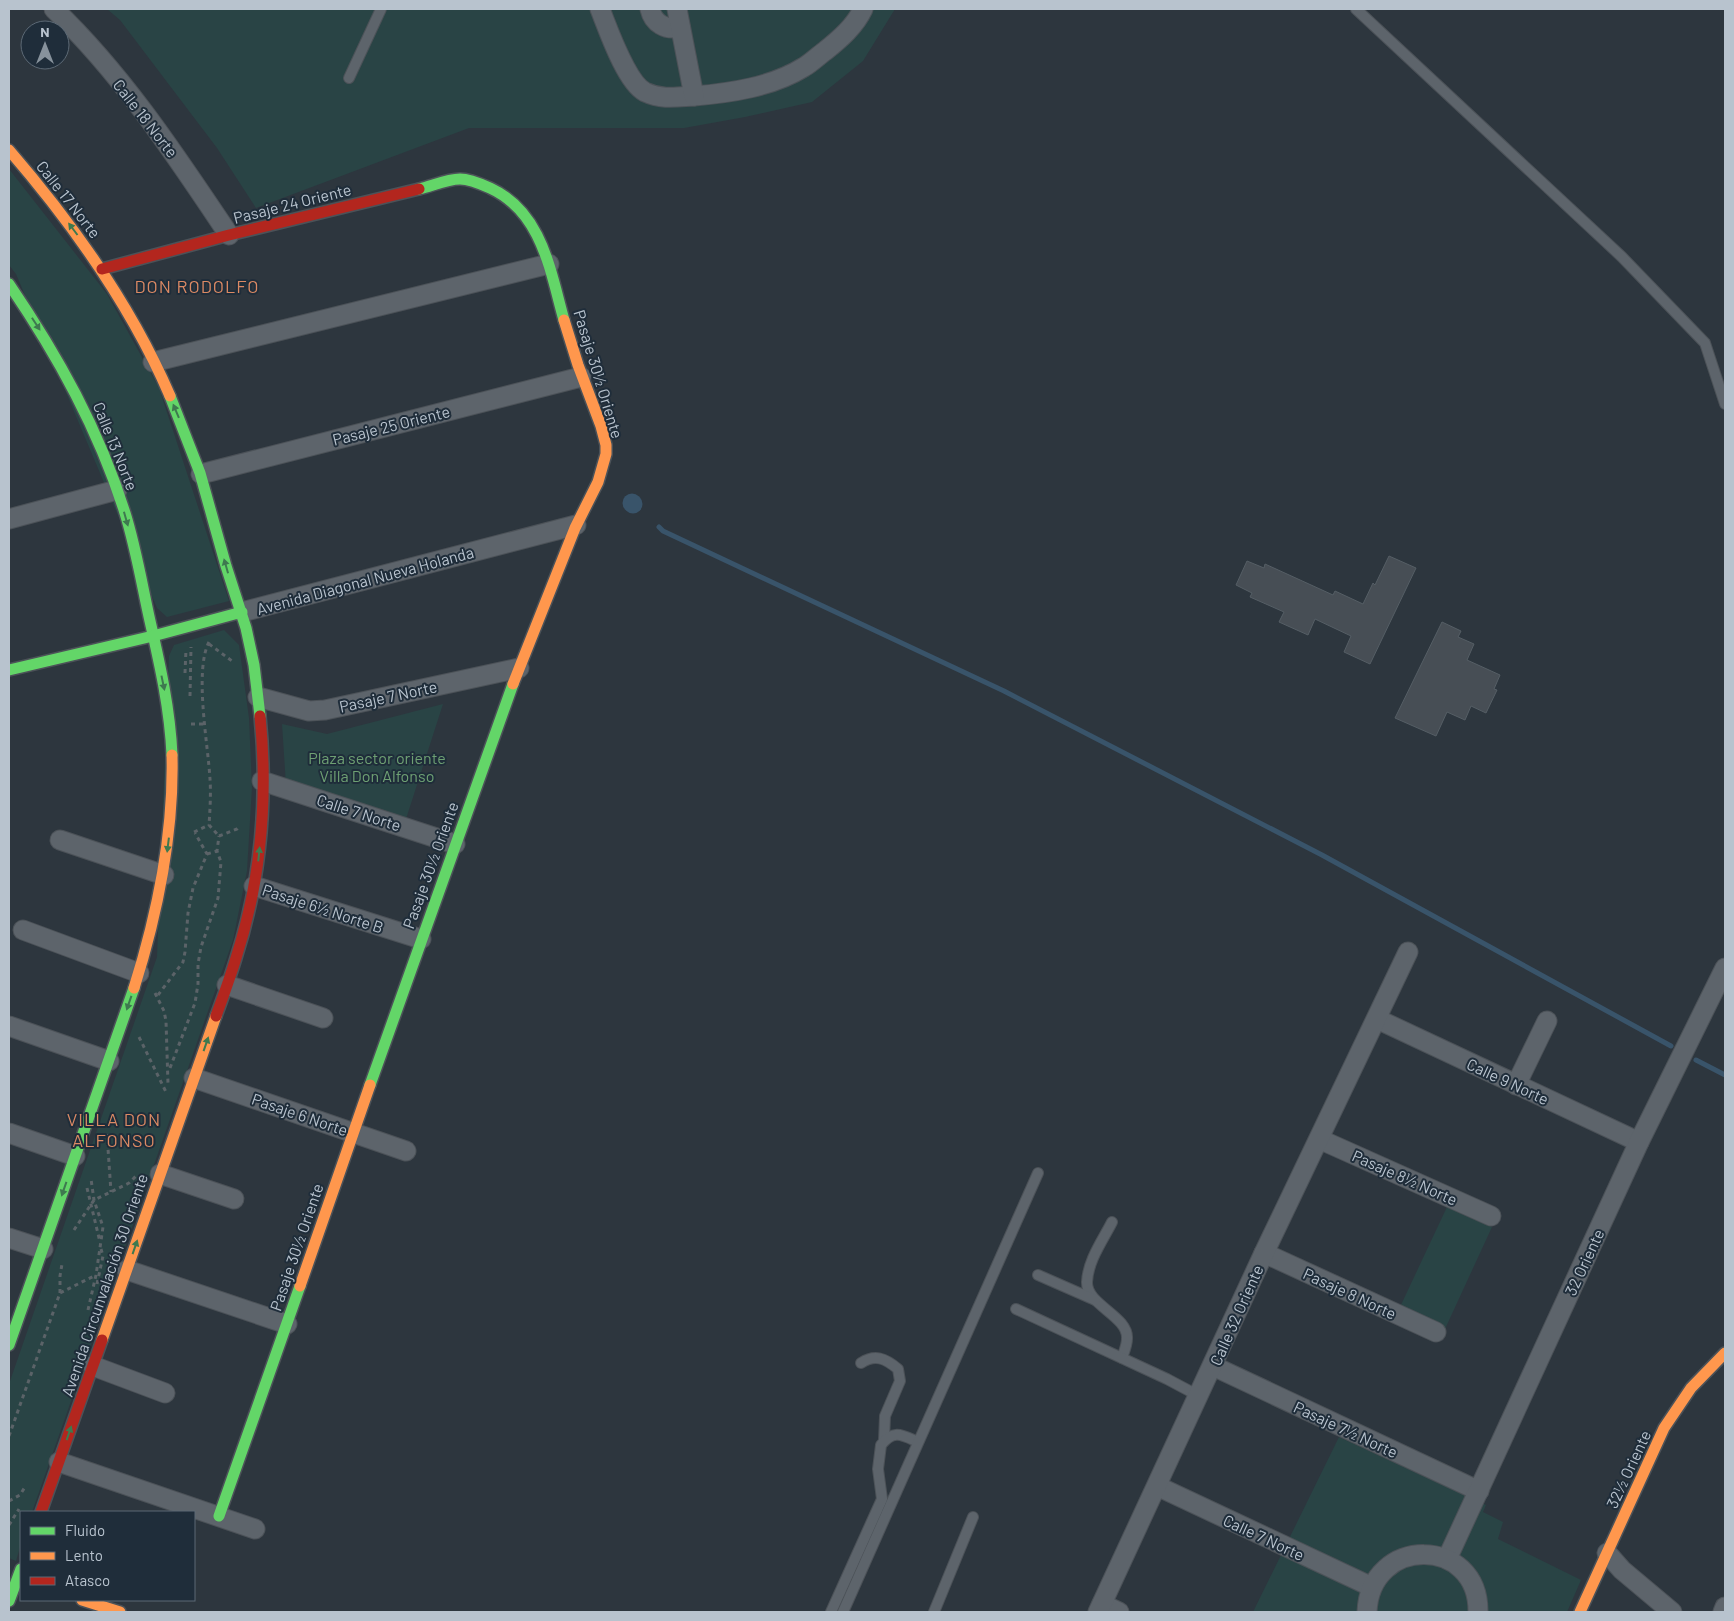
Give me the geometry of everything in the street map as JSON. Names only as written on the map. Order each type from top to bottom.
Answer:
[{"type":"street","name":"Calle 18 Norte","points":[[54,9],[78,32],[160,132],[229,235]]},
{"type":"street","points":[[600,9],[620,57],[631,77],[644,91],[673,99],[713,95],[764,84],[804,67],[838,41],[858,19],[863,9]]},
{"type":"street","points":[[650,9],[653,17],[659,24],[674,28],[678,18]]},
{"type":"street","points":[[678,18],[694,96]]},
{"type":"street","name":"Calle 17 Norte","points":[[9,150],[46,193],[102,269]]},
{"type":"street","name":"Pasaje 24 Oriente","points":[[102,269],[229,235],[460,179],[475,180],[491,187]]},
{"type":"street","name":"Pasaje 30½ Oriente","points":[[219,1516],[421,939],[519,668],[576,525],[602,469],[606,455],[606,440],[581,377],[549,264],[536,231],[522,211],[491,187]]},
{"type":"street","points":[[153,362],[549,264]]},
{"type":"street","name":"Avenida Circunvalación 30 Oriente","points":[[41,1511],[227,984],[243,932],[254,886],[260,838],[262,781],[258,697],[248,635],[242,612],[226,568],[200,474],[179,418],[153,362],[102,269]]},
{"type":"street","name":"Calle 13 Norte","points":[[9,284],[66,372],[104,452],[132,538],[153,636]]},
{"type":"street","name":"Pasaje 25 Oriente","points":[[200,474],[581,377]]},
{"type":"street","points":[[9,519],[117,490]]},
{"type":"street","name":"Avenida Diagonal Nueva Holanda","points":[[9,670],[153,636],[576,525]]},
{"type":"street","points":[[9,1344],[139,973],[164,875],[171,817],[171,744],[167,700],[153,636]]},
{"type":"street","name":"Pasaje 7 Norte","points":[[258,697],[309,710],[325,710],[519,668]]},
{"type":"street","name":"Calle 7 Norte","points":[[262,781],[455,844]]},
{"type":"street","points":[[60,840],[164,875]]},
{"type":"street","name":"Pasaje 6½ Norte B","points":[[254,886],[421,939]]},
{"type":"street","points":[[23,930],[139,973]]},
{"type":"street","name":"Calle 32 Oriente","points":[[1100,1608],[1264,1253],[1408,952]]},
{"type":"street","name":"32 Oriente","points":[[1447,1559],[1639,1142],[1720,992],[1725,968]]},
{"type":"street","points":[[227,984],[323,1018]]},
{"type":"street","name":"Calle 9 Norte","points":[[1377,1019],[1639,1142]]},
{"type":"street","points":[[1516,1085],[1547,1021]]},
{"type":"street","points":[[9,1026],[109,1061]]},
{"type":"street","name":"Pasaje 6 Norte","points":[[194,1078],[406,1151]]},
{"type":"street","points":[[9,1132],[75,1156]]},
{"type":"street","name":"Pasaje 8½ Norte","points":[[1318,1139],[1492,1216]]},
{"type":"street","points":[[160,1174],[234,1199]]},
{"type":"street","points":[[9,1238],[43,1250]]},
{"type":"street","name":"Pasaje 8 Norte","points":[[1264,1253],[1436,1332]]},
{"type":"street","points":[[127,1270],[287,1324]]},
{"type":"street","name":"32½ Oriente","points":[[1580,1612],[1655,1447],[1675,1410],[1698,1379],[1725,1353]]},
{"type":"street","points":[[93,1366],[165,1393]]},
{"type":"street","name":"Pasaje 7½ Norte","points":[[1212,1366],[1479,1491]]},
{"type":"street","points":[[59,1462],[255,1529]]},
{"type":"street","name":"Calle 7 Norte","points":[[1157,1486],[1372,1587]]},
{"type":"street","points":[[1607,1553],[1622,1570],[1672,1612]]},
{"type":"street","points":[[1367,1612],[1368,1599],[1372,1587],[1380,1574],[1390,1564],[1403,1557],[1418,1554],[1447,1559],[1464,1572],[1470,1580],[1478,1600],[1478,1612]]},
{"type":"street","points":[[9,1601],[17,1576]]},
{"type":"street","points":[[85,1601],[120,1612]]},
{"type":"street","points":[[1723,1612],[1725,1607]]},
{"type":"street","points":[[1100,1608],[1119,1612]]},
{"type":"lane","points":[[349,78],[381,9]]},
{"type":"lane","points":[[1356,9],[1622,257],[1705,343],[1725,404]]},
{"type":"lane","points":[[843,1612],[1038,1173]]},
{"type":"lane","points":[[1094,1300],[1087,1284],[1091,1263],[1112,1222]]},
{"type":"lane","points":[[1038,1275],[1094,1300],[1123,1326],[1128,1338],[1122,1358]]},
{"type":"lane","points":[[1016,1309],[1199,1396]]},
{"type":"lane","points":[[861,1363],[870,1358],[882,1358],[898,1368],[900,1381],[885,1416],[884,1441]]},
{"type":"lane","points":[[831,1612],[882,1499],[878,1469],[881,1445],[892,1435],[899,1434],[918,1442]]},
{"type":"lane","points":[[934,1612],[973,1517]]},
{"type":"path","points":[[219,836],[209,825],[210,781],[202,673],[204,654],[208,643],[235,663]]},
{"type":"path","points":[[189,724],[205,724]]},
{"type":"path","points":[[219,836],[237,829],[241,824]]},
{"type":"path","points":[[207,854],[195,832],[209,825]]},
{"type":"path","points":[[169,1071],[195,1003],[201,948],[218,898],[221,862],[216,851],[219,836]]},
{"type":"path","points":[[158,995],[183,962],[188,913],[193,888],[207,854],[216,851]]},
{"type":"path","points":[[139,1036],[168,1094],[169,1071],[166,1021],[158,995],[152,990]]},
{"type":"path","points":[[107,1133],[111,1192]]},
{"type":"path","points":[[72,1235],[94,1200],[129,1183],[139,1174]]},
{"type":"path","points":[[60,1293],[96,1275],[103,1227]]},
{"type":"path","points":[[9,1436],[60,1293],[63,1256]]},
{"type":"green space","points":[[107,9],[895,9],[863,61],[812,102],[684,128],[469,128],[256,208],[217,148],[120,20]]},
{"type":"green space","points":[[9,169],[107,294],[159,388],[229,601],[167,617],[157,608],[16,274],[9,265]]},
{"type":"green space","points":[[224,630],[239,645],[249,718],[252,787],[247,871],[233,940],[32,1511],[20,1511],[20,1547],[16,1561],[9,1558],[9,1384],[157,957],[169,656],[174,645]]},
{"type":"green space","name":"Plaza sector oriente Villa Don Alfonso","points":[[443,704],[406,819],[286,785],[282,724],[327,734]]},
{"type":"green space","points":[[1447,1207],[1492,1227],[1445,1329],[1400,1307]]},
{"type":"green space","points":[[1339,1437],[1486,1505],[1483,1512],[1503,1522],[1498,1539],[1581,1580],[1567,1612],[1253,1612]]},
{"type":"building","points":[[1389,556],[1416,568],[1370,664],[1344,652],[1351,636],[1315,619],[1308,635],[1279,622],[1284,612],[1250,597],[1252,593],[1236,585],[1247,561],[1264,568],[1265,564],[1333,595],[1335,591],[1363,604],[1373,583],[1375,585]]},
{"type":"building","points":[[1442,622],[1461,631],[1458,637],[1474,644],[1467,660],[1500,675],[1494,689],[1497,690],[1486,713],[1471,706],[1465,720],[1447,712],[1436,736],[1395,718]]},
{"type":"waterway","points":[[659,527],[663,531],[1004,691],[1322,855],[1671,1046]]},
{"type":"waterway","points":[[1696,1060],[1725,1075]]},
{"type":"traffic: fast","points":[[419,189],[450,180],[464,179],[487,186],[508,199],[522,212],[533,227],[541,244],[564,320]]},
{"type":"traffic: fast","points":[[9,284],[44,338],[76,394],[115,482],[132,540],[157,654],[167,704],[172,755]]},
{"type":"traffic: fast","points":[[170,396],[200,473],[226,566],[246,628],[254,665],[260,716]]},
{"type":"traffic: fast","points":[[9,670],[153,636],[242,612]]},
{"type":"traffic: fast","points":[[370,1085],[513,684]]},
{"type":"traffic: fast","points":[[9,1345],[134,988]]},
{"type":"traffic: fast","points":[[219,1516],[300,1286]]},
{"type":"traffic: fast","points":[[9,1601],[20,1572]]},
{"type":"traffic: slow","points":[[9,150],[56,207],[99,267],[155,362],[170,396]]},
{"type":"traffic: slow","points":[[513,684],[575,528],[598,482],[606,454],[606,445],[601,426],[578,365],[564,320]]},
{"type":"traffic: slow","points":[[134,988],[143,959],[163,873],[170,814],[172,755]]},
{"type":"traffic: slow","points":[[102,1340],[216,1016]]},
{"type":"traffic: slow","points":[[300,1286],[370,1085]]},
{"type":"traffic: slow","points":[[1580,1612],[1664,1428],[1691,1388],[1725,1353]]},
{"type":"traffic: slow","points":[[85,1601],[120,1612]]},
{"type":"traffic: jam","points":[[102,269],[229,235],[419,189]]},
{"type":"traffic: jam","points":[[216,1016],[245,929],[257,869],[263,808],[260,716]]},
{"type":"traffic: jam","points":[[41,1511],[102,1340]]},
{"type":"district","name":"DON RODOLFO","points":[[197,286]]},
{"type":"district","name":"VILLA DON ALFONSO","points":[[114,1129]]}]
